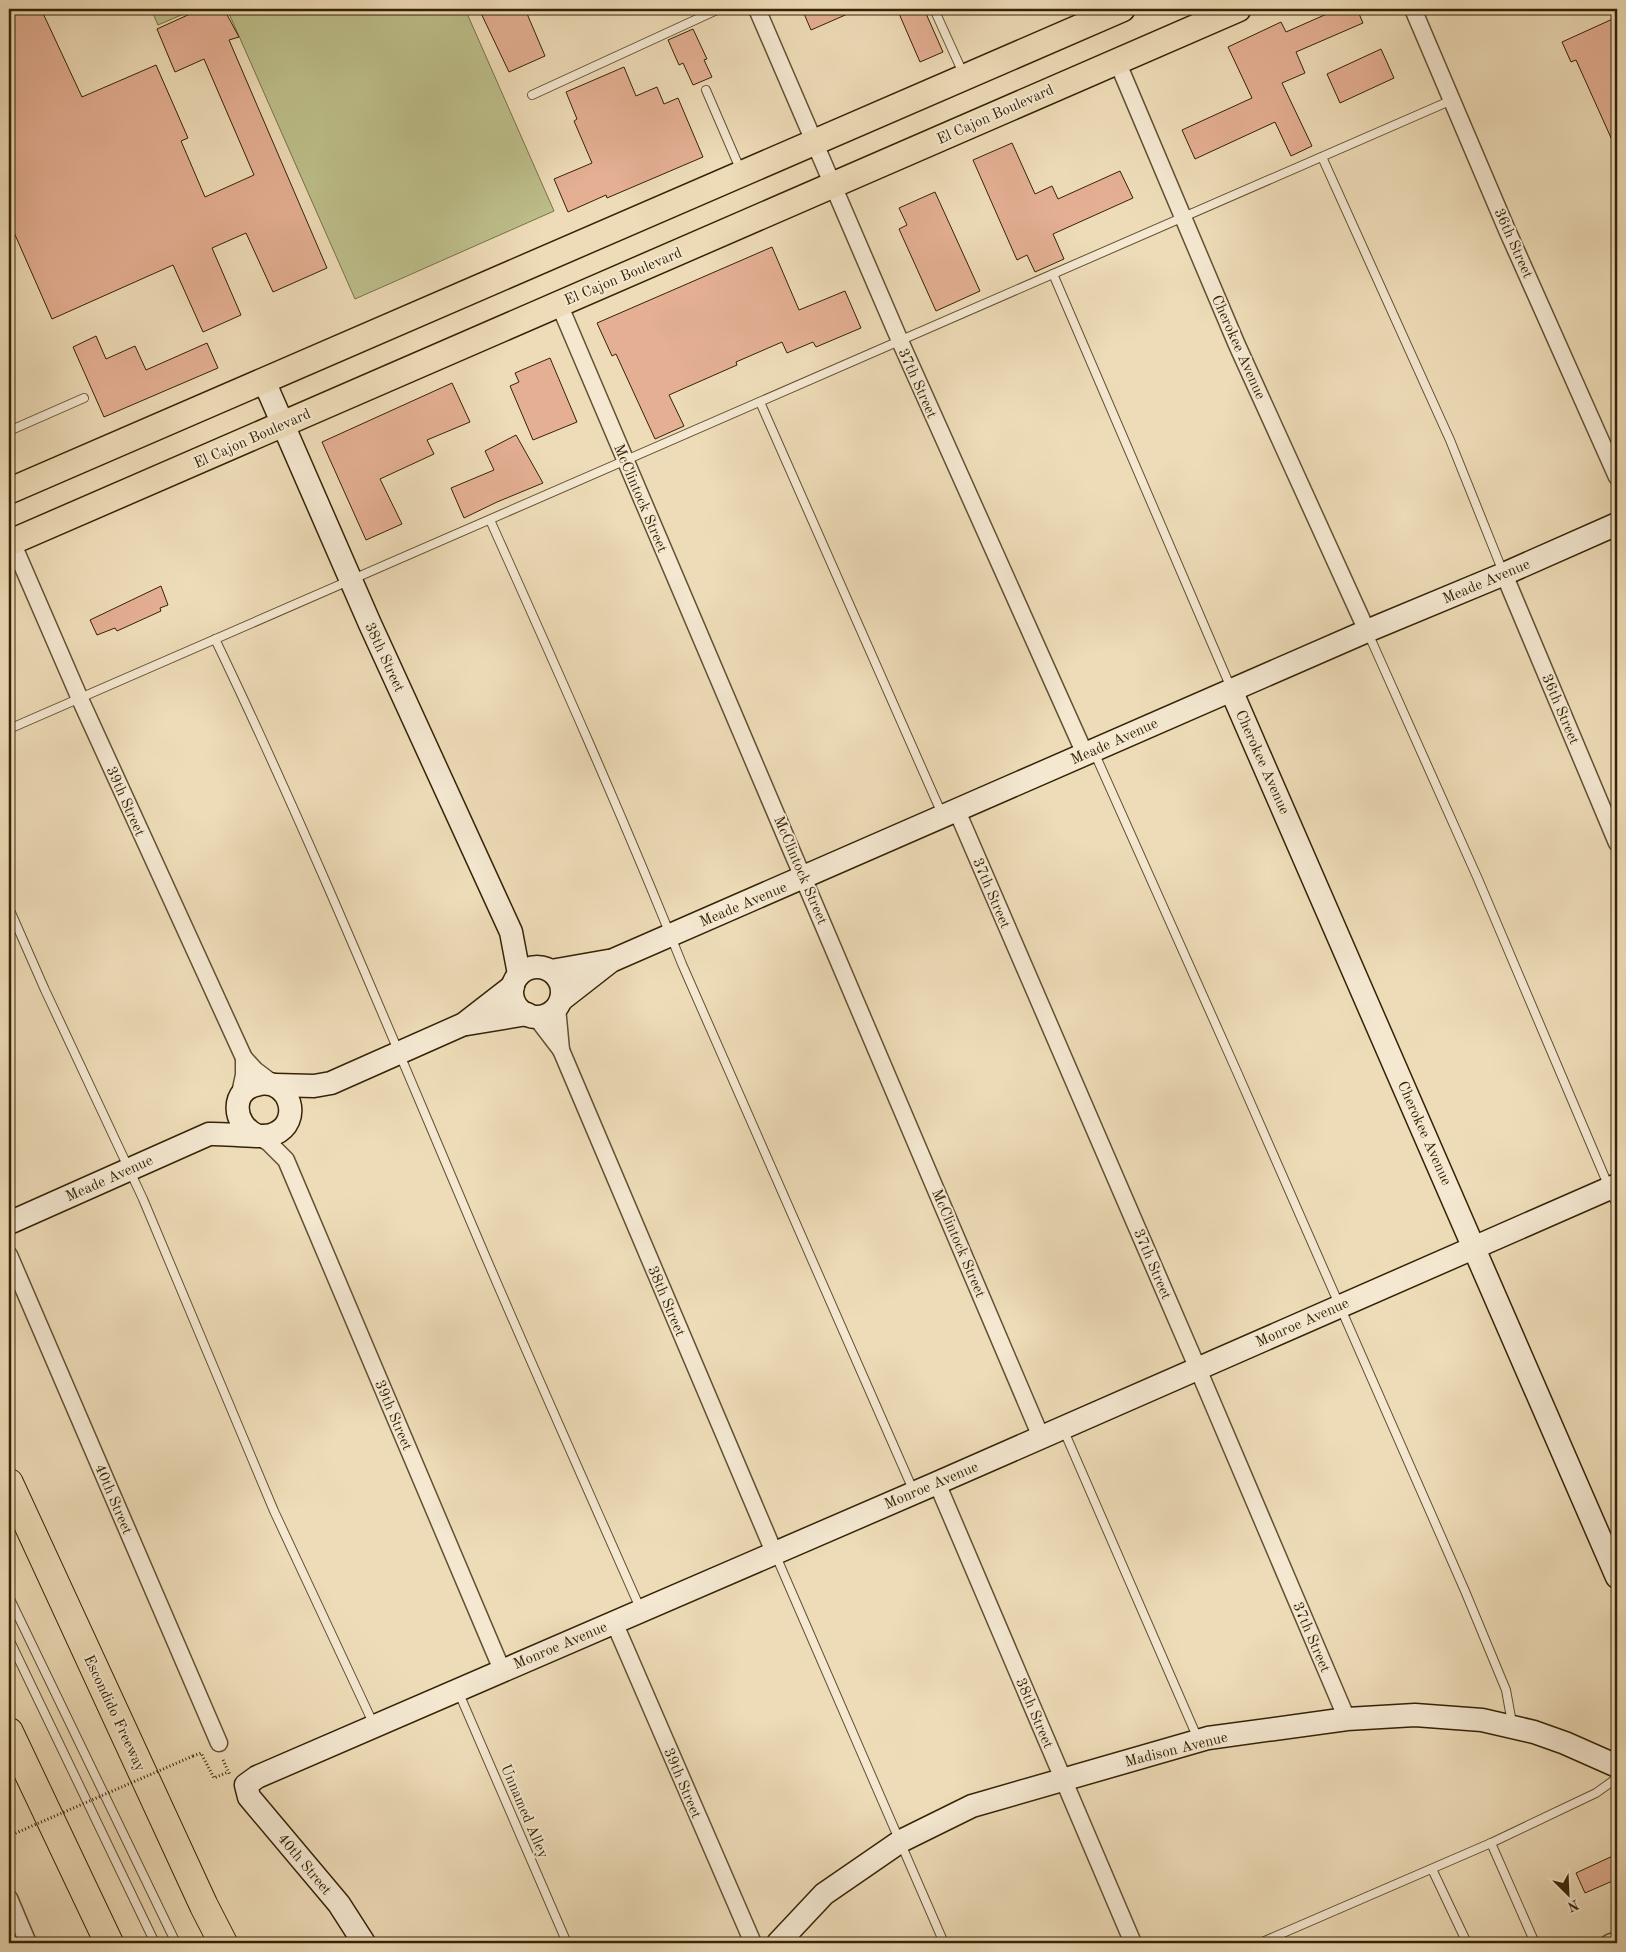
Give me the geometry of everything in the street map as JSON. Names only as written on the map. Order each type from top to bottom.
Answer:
[{"type":"highway","name":"Escondido Freeway","points":[[9,1482],[204,1906],[223,1943]]},
{"type":"highway","points":[[9,1732],[108,1943]]},
{"type":"main road","points":[[9,491],[965,77],[1096,14],[1122,9]]},
{"type":"main road","name":"El Cajon Boulevard","points":[[10,543],[1238,9]]},
{"type":"street","name":"37th Street","points":[[757,9],[900,341],[1089,752]]},
{"type":"street","name":"36th Street","points":[[1413,9],[1507,230],[1617,477]]},
{"type":"street","name":"Cherokee Avenue","points":[[1117,61],[1237,345],[1367,631]]},
{"type":"street","name":"McClintock Street","points":[[559,304],[1041,1437]]},
{"type":"street","name":"38th Street","points":[[264,381],[350,581],[530,974]]},
{"type":"street","name":"Meade Avenue","points":[[209,1134],[251,1087],[267,1083],[314,1086],[331,1083],[464,1024],[530,974],[611,960],[804,878],[1231,690],[1617,524]]},
{"type":"street","name":"39th Street","points":[[10,543],[244,1058],[255,1070],[275,1085]]},
{"type":"street","name":"36th Street","points":[[1504,574],[1617,843]]},
{"type":"street","name":"Cherokee Avenue","points":[[1231,690],[1617,1577]]},
{"type":"street","name":"37th Street","points":[[950,814],[1198,1369],[1347,1719]]},
{"type":"street","name":"Meade Avenue","points":[[559,1003],[611,960]]},
{"type":"street","points":[[530,974],[561,983],[562,992],[559,1003],[546,1015],[531,1015],[520,1009],[515,1002],[530,974]]},
{"type":"street","name":"38th Street","points":[[559,1003],[561,1050]]},
{"type":"street","name":"Meade Avenue","points":[[464,1024],[531,1015]]},
{"type":"street","name":"38th Street","points":[[531,1015],[561,1050],[774,1552]]},
{"type":"street","name":"39th Street","points":[[239,1100],[244,1075],[244,1058]]},
{"type":"street","name":"Meade Avenue","points":[[9,1223],[209,1134],[226,1133],[267,1136],[276,1134],[331,1083]]},
{"type":"street","points":[[275,1085],[282,1090],[290,1105],[288,1121]]},
{"type":"street","points":[[239,1100],[238,1118],[242,1126],[258,1136]]},
{"type":"street","name":"39th Street","points":[[286,1160],[288,1121]]},
{"type":"street","name":"39th Street","points":[[258,1136],[269,1143],[286,1160],[502,1670]]},
{"type":"street","name":"Monroe Avenue","points":[[246,1785],[257,1777],[937,1483],[1474,1247],[1615,1193]]},
{"type":"street","name":"40th Street","points":[[9,1255],[219,1743]]},
{"type":"street","name":"38th Street","points":[[937,1483],[1133,1943]]},
{"type":"street","name":"39th Street","points":[[614,1622],[753,1943]]},
{"type":"street","name":"Madison Avenue","points":[[778,1943],[824,1894],[901,1841],[972,1806],[1199,1741],[1347,1719],[1415,1715],[1482,1720],[1513,1727],[1565,1743],[1617,1766]]},
{"type":"street","name":"40th Street","points":[[246,1785],[249,1796],[257,1808],[339,1904],[364,1943]]},
{"type":"street","points":[[9,1898],[28,1943]]},
{"type":"street","points":[[1609,1943],[1617,1940]]},
{"type":"lane","points":[[532,95],[719,9]]},
{"type":"lane","points":[[934,9],[965,77]]},
{"type":"lane","points":[[706,90],[742,173]]},
{"type":"lane","points":[[9,730],[1452,100]]},
{"type":"lane","points":[[1322,157],[1450,440],[1504,574]]},
{"type":"lane","points":[[1053,274],[1231,690]]},
{"type":"lane","points":[[9,431],[84,398]]},
{"type":"lane","points":[[760,402],[950,814]]},
{"type":"lane","points":[[490,520],[576,711],[670,934],[914,1493]]},
{"type":"lane","points":[[1367,631],[1615,1193]]},
{"type":"lane","points":[[215,639],[268,751],[387,1021],[485,1254],[640,1610]]},
{"type":"lane","points":[[1089,752],[1340,1305],[1465,1591],[1506,1690],[1513,1727]]},
{"type":"lane","points":[[9,908],[142,1199],[274,1511],[374,1726]]},
{"type":"lane","points":[[1062,1428],[1199,1741]]},
{"type":"lane","points":[[774,1552],[944,1943]]},
{"type":"lane","points":[[9,1597],[176,1943]]},
{"type":"lane","points":[[9,1639],[156,1943]]},
{"type":"lane","name":"Unnamed Alley","points":[[458,1690],[567,1943]]},
{"type":"lane","points":[[1260,1943],[1491,1843],[1596,1794],[1617,1778]]},
{"type":"lane","points":[[1491,1843],[1535,1943]]},
{"type":"lane","points":[[1432,1869],[1467,1943]]},
{"type":"path","points":[[219,1743],[220,1752],[230,1777],[246,1785]]},
{"type":"path","points":[[9,1836],[201,1752],[214,1778],[228,1772]]},
{"type":"green space","points":[[151,9],[195,9],[158,25]]},
{"type":"green space","points":[[227,9],[465,9],[554,211],[355,299]]},
{"type":"building","points":[[16,9],[41,9],[82,97],[156,65],[188,138],[181,141],[205,197],[254,175],[204,59],[175,72],[157,29],[201,9],[224,9],[239,37],[229,40],[327,268],[273,292],[246,233],[212,248],[241,315],[203,332],[173,265],[52,319],[9,221],[9,12]]},
{"type":"building","points":[[479,9],[525,9],[545,56],[509,72]]},
{"type":"building","points":[[802,9],[859,9],[811,30]]},
{"type":"building","points":[[897,9],[924,9],[943,52],[920,62]]},
{"type":"building","points":[[1338,9],[1357,9],[1363,23],[1296,52],[1305,73],[1282,83],[1312,146],[1291,156],[1275,122],[1195,159],[1182,130],[1252,98],[1228,47],[1281,22],[1286,32]]},
{"type":"building","points":[[1617,17],[1617,151],[1576,60],[1571,62],[1562,42]]},
{"type":"building","points":[[693,29],[707,59],[704,60],[712,77],[693,85],[683,63],[679,65],[668,40]]},
{"type":"building","points":[[1381,49],[1394,78],[1340,103],[1327,74]]},
{"type":"building","points":[[624,67],[636,96],[657,87],[664,104],[678,98],[703,157],[607,198],[606,195],[568,212],[554,179],[592,163],[574,121],[577,119],[566,92]]},
{"type":"building","points":[[1012,143],[1035,194],[1052,186],[1058,199],[1120,171],[1133,198],[1053,234],[1064,259],[1035,272],[1027,255],[1017,260],[973,160]]},
{"type":"building","points":[[935,192],[980,291],[936,311],[899,229],[907,225],[899,208]]},
{"type":"building","points":[[772,247],[799,310],[845,291],[861,328],[816,347],[813,342],[787,353],[782,342],[736,362],[737,365],[669,395],[684,426],[655,439],[616,354],[612,356],[597,323]]},
{"type":"building","points":[[96,336],[106,359],[135,346],[146,370],[207,343],[218,368],[104,417],[73,347]]},
{"type":"building","points":[[550,358],[577,422],[533,440],[510,386],[519,382],[515,373]]},
{"type":"building","points":[[452,383],[470,422],[427,440],[434,454],[380,479],[402,524],[366,540],[322,442]]},
{"type":"building","points":[[516,435],[543,483],[464,518],[451,488],[494,470],[485,451]]},
{"type":"building","points":[[161,586],[168,605],[160,608],[161,611],[117,631],[115,628],[97,635],[90,620]]},
{"type":"building","points":[[1617,1854],[1617,1879],[1585,1893],[1576,1873]]}]
